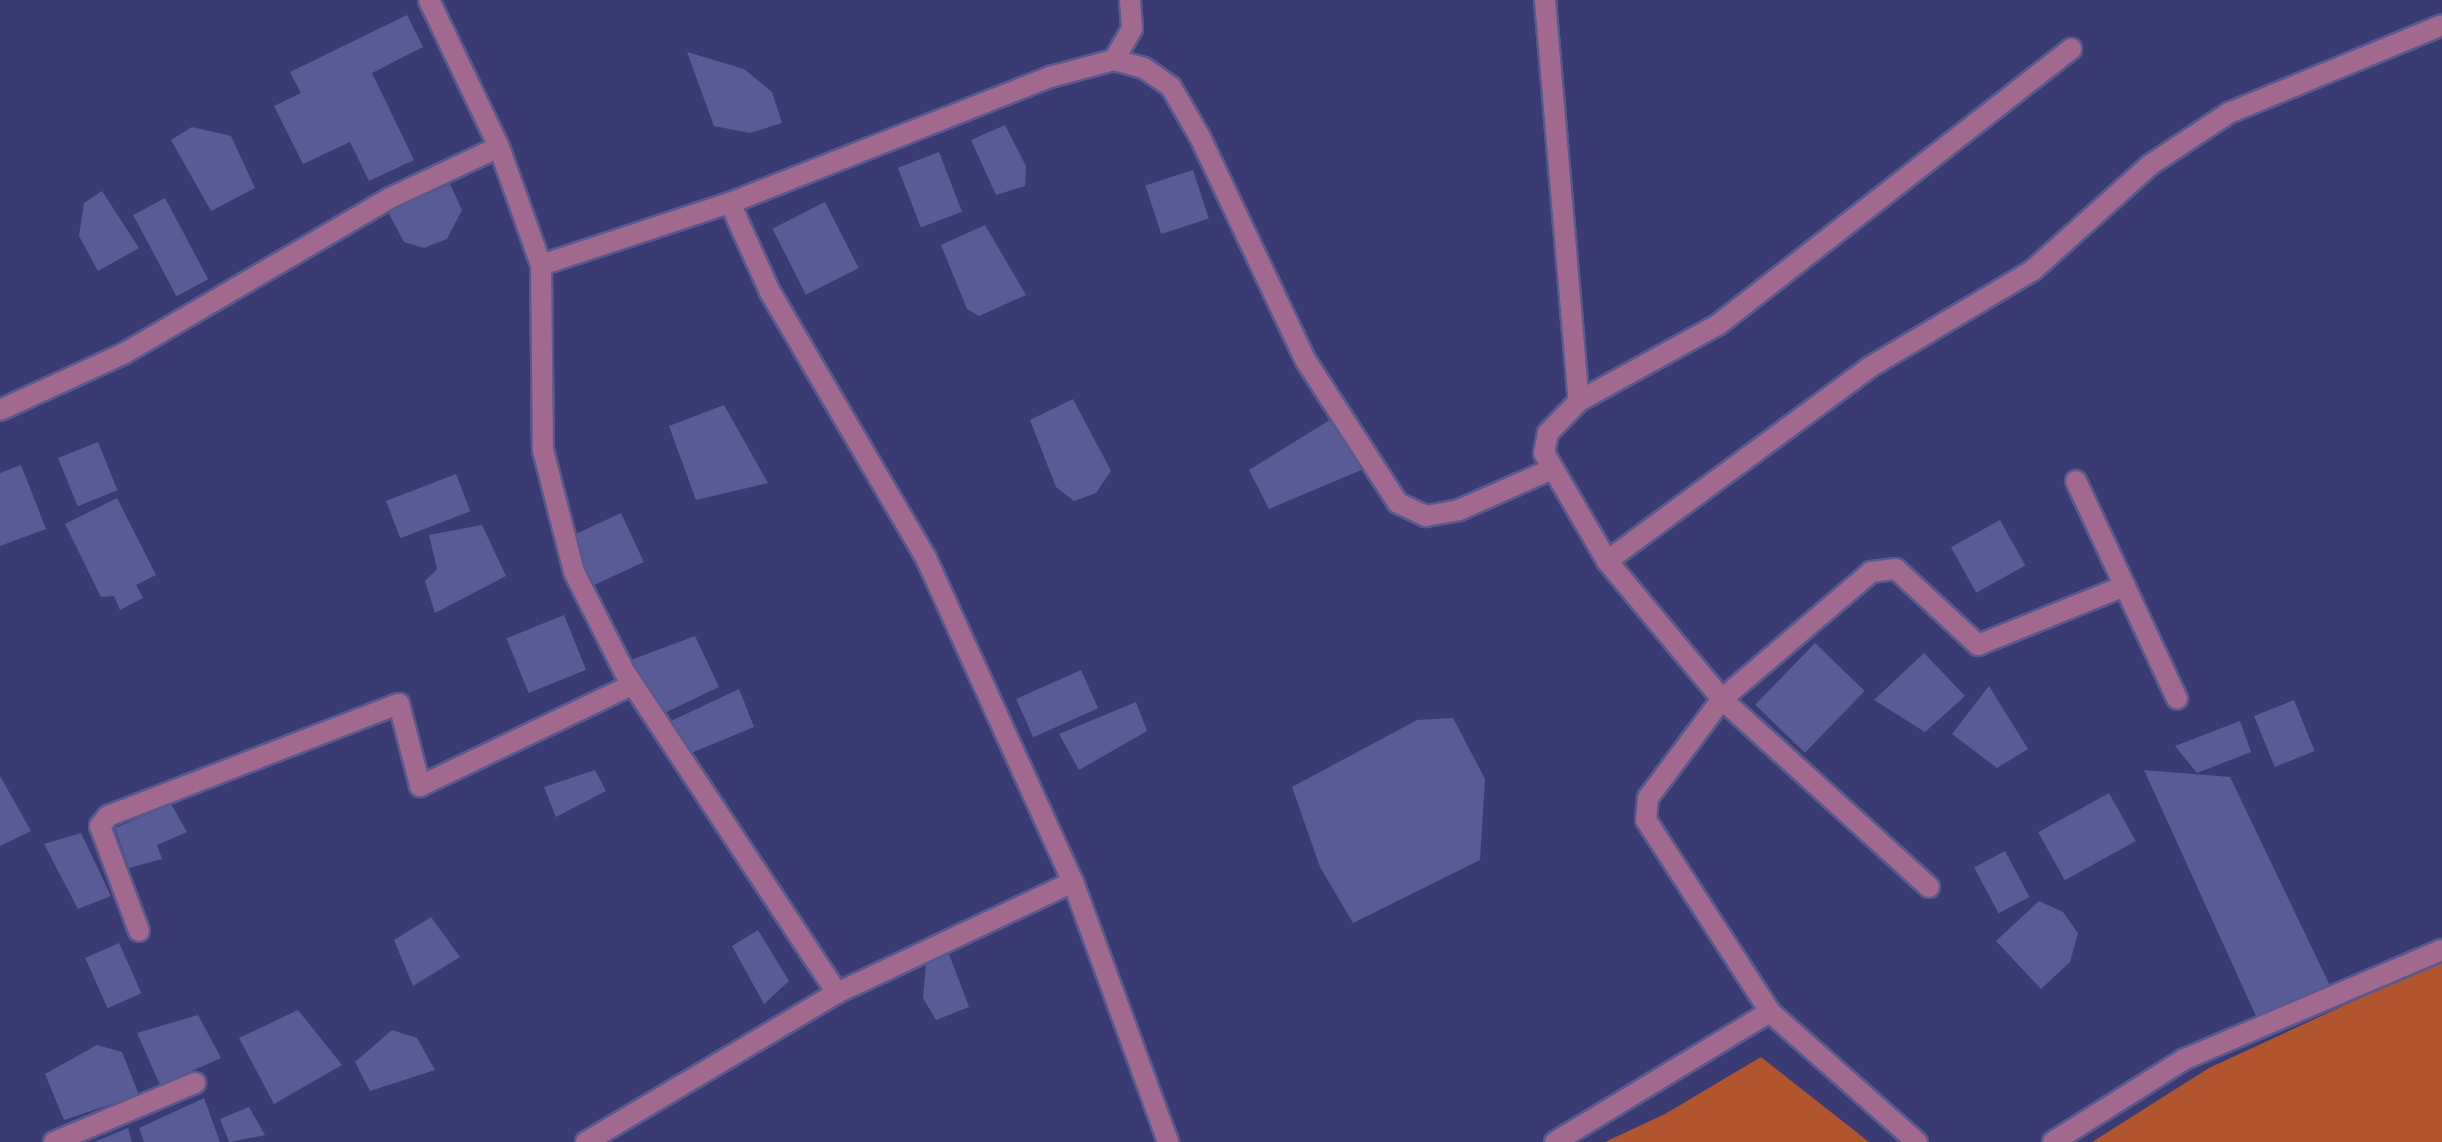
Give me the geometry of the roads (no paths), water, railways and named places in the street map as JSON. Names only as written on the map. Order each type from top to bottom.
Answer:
[{"type":"street","points":[[429,0],[499,147],[542,265],[543,450],[574,572],[632,685],[837,993]]},
{"type":"street","points":[[542,265],[730,202],[1114,60],[1132,29],[1130,0]]},
{"type":"street","points":[[1545,0],[1579,400]]},
{"type":"street","points":[[1607,561],[1870,367],[2032,271],[2150,165],[2213,124],[2442,25]]},
{"type":"street","points":[[1929,887],[1722,699],[1607,561],[1550,470],[1548,433],[1579,400],[1719,324],[2071,50]]},
{"type":"street","points":[[1114,60],[1171,87],[1306,362],[1398,503],[1426,516],[1458,510],[1550,470]]},
{"type":"street","points":[[0,410],[123,354],[390,198],[499,147]]},
{"type":"street","points":[[730,202],[770,292],[926,558],[1073,882],[1168,1142]]},
{"type":"street","points":[[2076,482],[2177,699]]},
{"type":"street","points":[[1917,1142],[1770,1012],[1646,820],[1648,798],[1722,699],[1871,572],[1896,569],[1978,645],[2125,586]]},
{"type":"street","points":[[139,931],[100,826],[108,816],[398,704],[420,786],[632,685]]},
{"type":"street","points":[[586,1142],[837,993],[1073,882]]},
{"type":"street","points":[[2053,1142],[2185,1059],[2442,950]]},
{"type":"street","points":[[1555,1142],[1770,1012]]},
{"type":"street","points":[[54,1142],[195,1084]]}]
